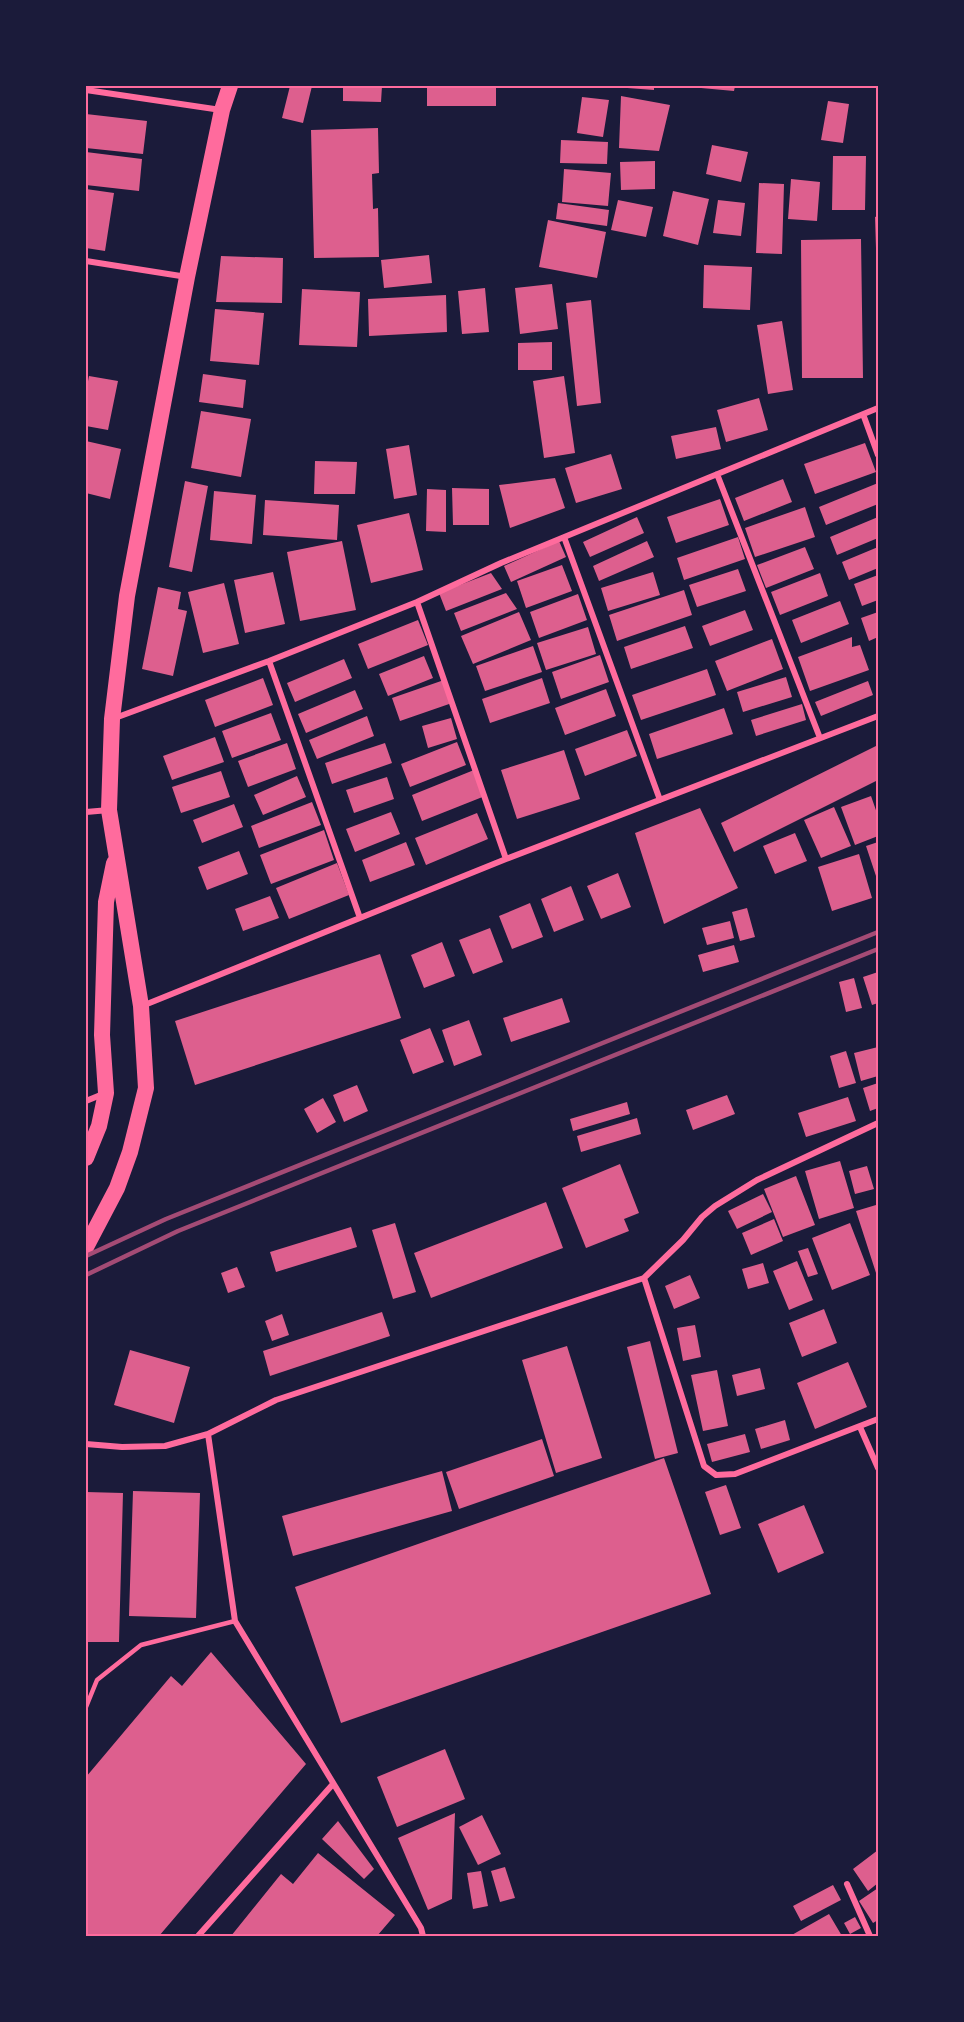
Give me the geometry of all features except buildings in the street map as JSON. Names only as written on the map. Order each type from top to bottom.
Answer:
[{"type":"highway","points":[[86,1247],[117,1188],[130,1152],[146,1088],[141,1006],[109,810],[112,719],[127,596],[187,277],[222,110],[230,86]]},
{"type":"highway","points":[[86,1158],[99,1126],[106,1093],[102,1035],[106,902],[117,853]]},
{"type":"street","points":[[86,90],[222,110]]},
{"type":"street","points":[[86,261],[187,277]]},
{"type":"street","points":[[112,719],[269,661],[417,602],[501,563],[879,408]]},
{"type":"street","points":[[863,414],[879,455]]},
{"type":"street","points":[[717,474],[820,738]]},
{"type":"street","points":[[564,537],[660,800]]},
{"type":"street","points":[[417,602],[506,859]]},
{"type":"street","points":[[269,661],[360,918]]},
{"type":"street","points":[[141,1006],[506,859],[879,716]]},
{"type":"street","points":[[86,812],[109,810]]},
{"type":"street","points":[[86,1101],[106,1093]]},
{"type":"street","points":[[86,1444],[122,1447],[165,1446],[208,1434],[276,1400],[644,1278],[715,1206],[757,1180],[879,1123]]},
{"type":"street","points":[[644,1278],[704,1466],[716,1475],[735,1473],[879,1419]]},
{"type":"street","points":[[860,1427],[879,1468]]},
{"type":"street","points":[[208,1434],[235,1621],[421,1928],[423,1936]]},
{"type":"street","points":[[198,1936],[333,1784]]},
{"type":"street","points":[[847,1884],[870,1936]]},
{"type":"lane","points":[[86,1707],[97,1680],[141,1645],[235,1621]]},
{"type":"railway","points":[[86,1256],[166,1219],[878,932]]},
{"type":"railway","points":[[86,1275],[178,1231],[878,949]]}]
